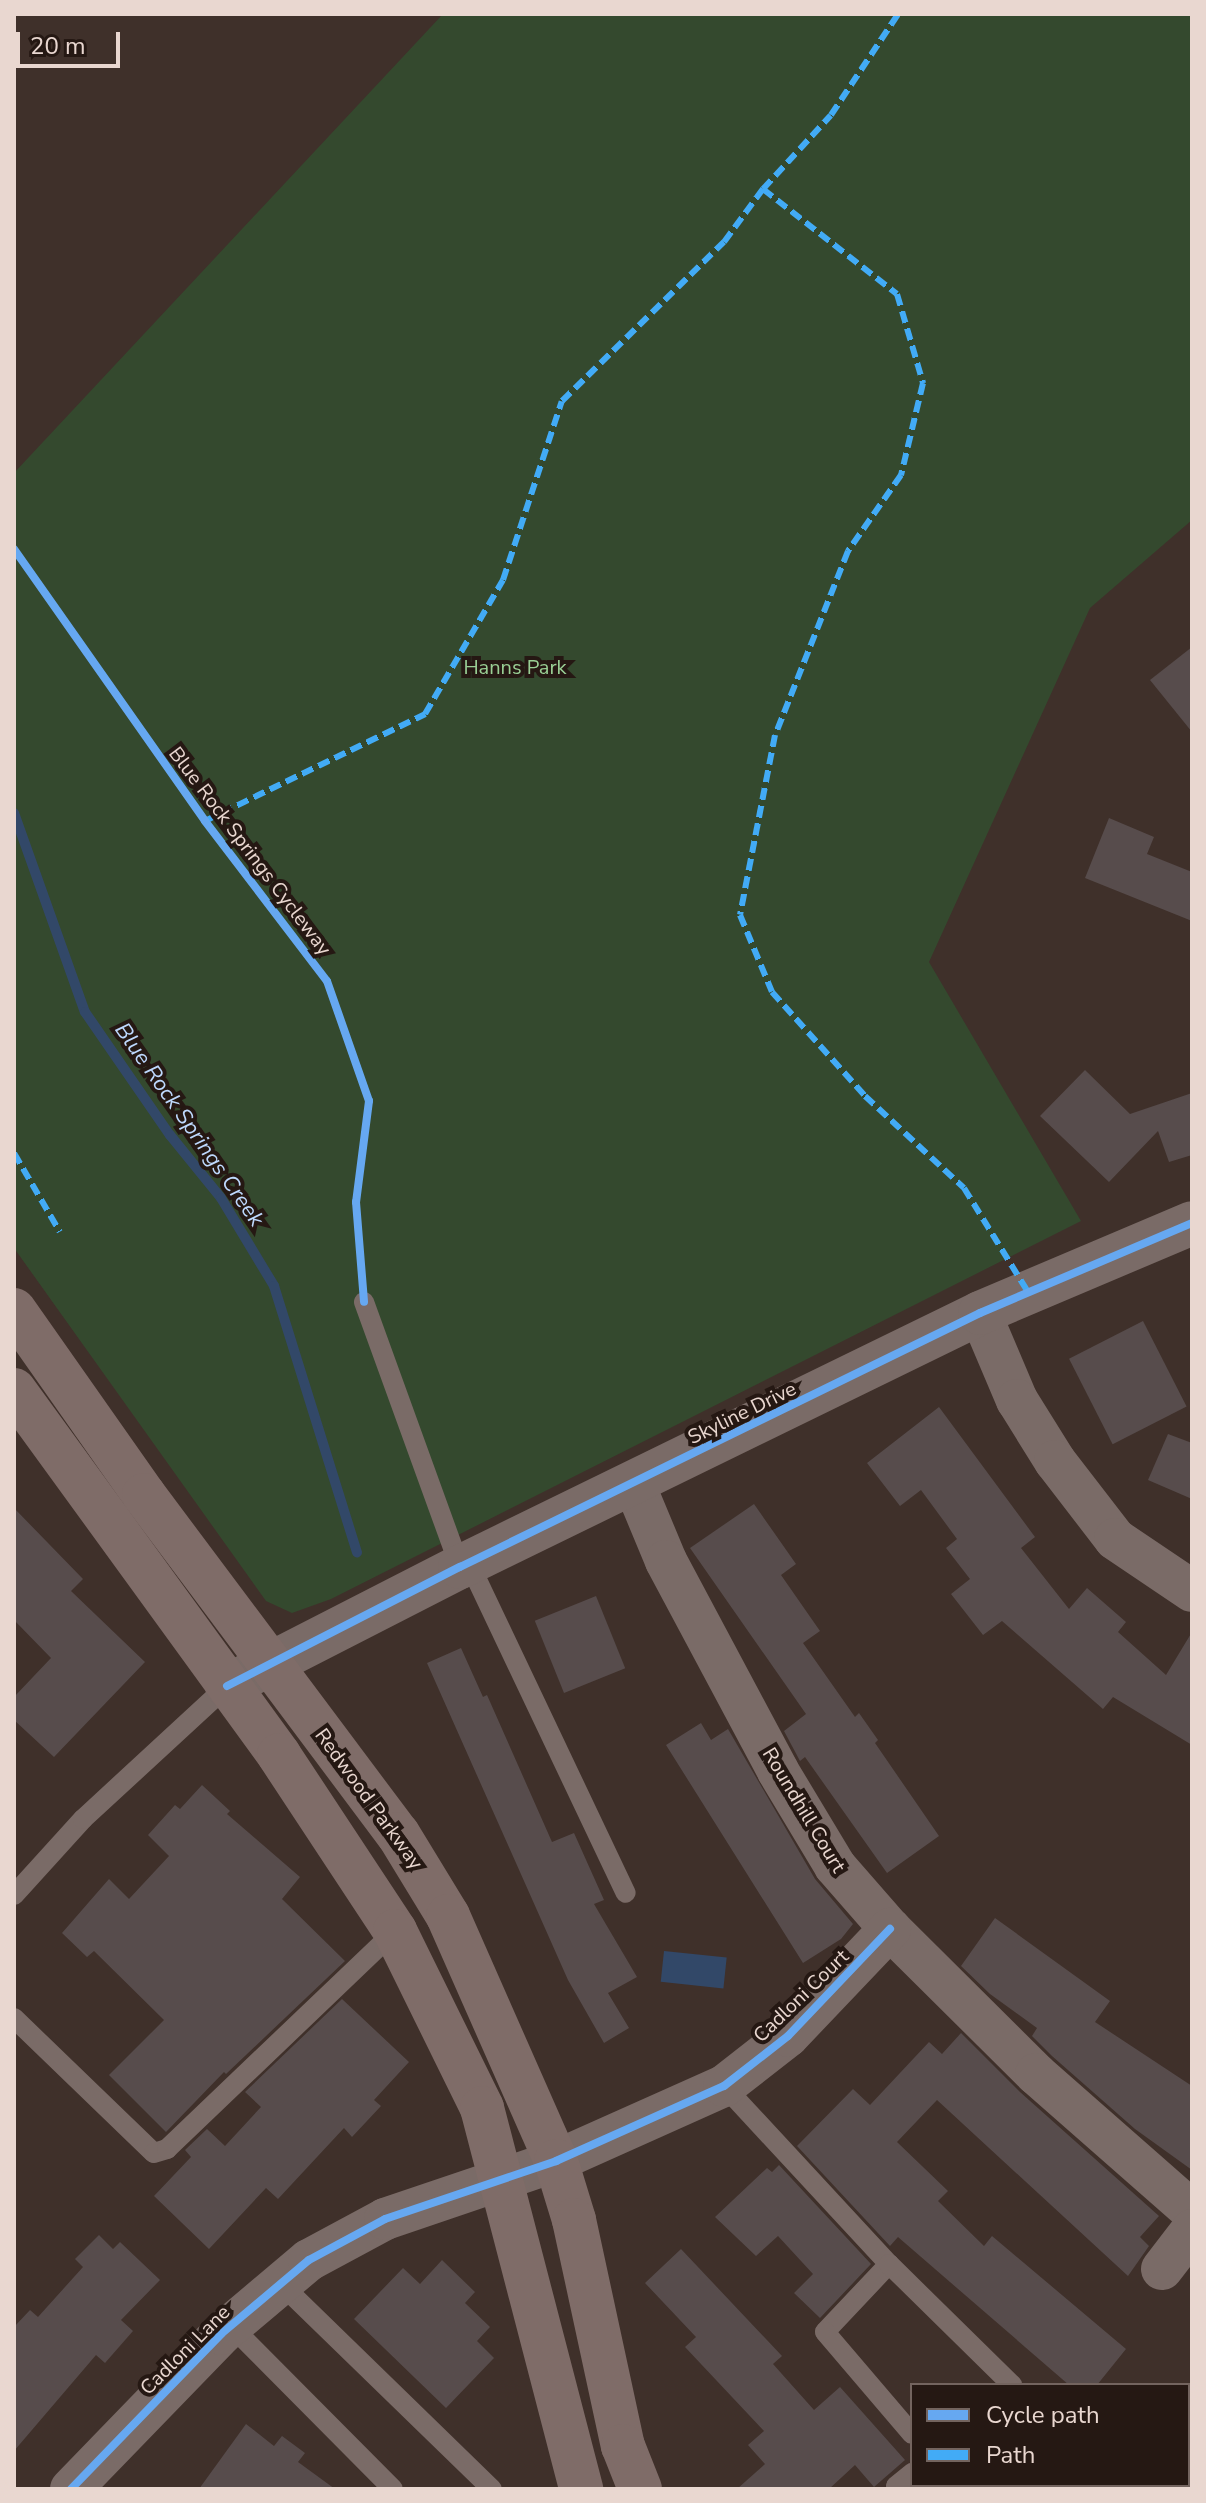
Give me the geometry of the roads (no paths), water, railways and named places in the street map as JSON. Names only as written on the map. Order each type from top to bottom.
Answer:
[{"type":"main road","name":"Redwood Parkway","points":[[14,1310],[144,1495],[398,1834],[448,1916],[556,2161],[574,2220],[623,2446],[640,2489]]},
{"type":"main road","points":[[14,1390],[279,1755],[395,1931],[482,2108],[581,2489]]},
{"type":"street","name":"Skyline Drive","points":[[227,1686],[464,1565],[980,1313],[1192,1223]]},
{"type":"street","points":[[980,1313],[1017,1400],[1055,1461],[1115,1539],[1192,1591]]},
{"type":"street","name":"Roundhill Court","points":[[634,1484],[666,1561],[778,1771],[835,1866],[890,1929],[1036,2074],[1192,2211]]},
{"type":"street","name":"Cadloni Court","points":[[556,2161],[724,2086],[788,2036],[890,1929]]},
{"type":"street","name":"Cadloni Lane","points":[[71,2489],[230,2325],[309,2260],[385,2219],[556,2161]]},
{"type":"street","points":[[1162,2269],[1192,2230]]},
{"type":"lane","points":[[364,1302],[464,1565],[626,1893]]},
{"type":"lane","points":[[14,1895],[83,1819],[227,1686]]},
{"type":"lane","points":[[14,2018],[154,2153],[167,2149],[395,1931]]},
{"type":"lane","points":[[724,2086],[889,2264],[1008,2383]]},
{"type":"lane","points":[[889,2264],[825,2332],[910,2432]]},
{"type":"lane","points":[[279,2282],[492,2489]]},
{"type":"lane","points":[[230,2325],[393,2489]]},
{"type":"lane","points":[[899,2489],[896,2486],[910,2475]]},
{"type":"water","points":[[664,1951],[727,1958],[723,1988],[661,1982]]},
{"type":"waterway","name":"Blue Rock Springs Creek","points":[[14,813],[85,1012],[170,1135],[221,1198],[274,1286],[357,1552]]},
{"type":"park label","name":"Hanns Park","points":[[515,667]]}]
